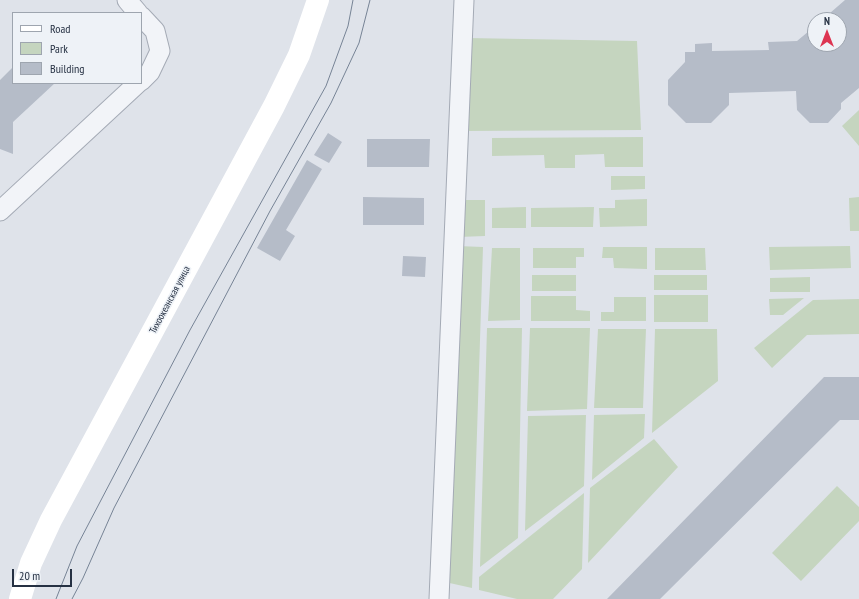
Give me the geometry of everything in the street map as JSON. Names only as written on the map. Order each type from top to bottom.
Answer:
[{"type":"main road","name":"Тихоокеанская улица","points":[[20,599],[31,563],[51,520],[274,106],[299,55],[321,1]]},
{"type":"street","points":[[127,0],[137,12]]},
{"type":"street","points":[[439,599],[464,0]]},
{"type":"street","points":[[142,17],[155,31],[160,51],[150,72],[142,80]]},
{"type":"street","points":[[0,211],[137,84]]},
{"type":"green space","points":[[467,38],[637,41],[641,130],[463,131]]},
{"type":"green space","points":[[859,110],[859,146],[842,126]]},
{"type":"green space","points":[[643,137],[643,167],[605,167],[604,154],[575,155],[575,168],[545,168],[544,155],[492,156],[492,138]]},
{"type":"green space","points":[[611,176],[645,176],[645,189],[611,190]]},
{"type":"green space","points":[[859,197],[859,231],[850,231],[849,198]]},
{"type":"green space","points":[[647,199],[647,226],[600,227],[599,208],[615,208],[615,200]]},
{"type":"green space","points":[[460,200],[485,200],[485,236],[458,237]]},
{"type":"green space","points":[[526,207],[526,228],[492,228],[492,208]]},
{"type":"green space","points":[[594,207],[593,227],[531,227],[531,208]]},
{"type":"green space","points":[[457,246],[483,247],[472,588],[445,582]]},
{"type":"green space","points":[[850,246],[851,268],[770,270],[769,247]]},
{"type":"green space","points":[[603,247],[647,247],[647,269],[614,268],[613,258],[602,258]]},
{"type":"green space","points":[[492,248],[520,248],[520,320],[488,321]]},
{"type":"green space","points":[[533,248],[584,248],[584,257],[576,257],[576,268],[533,268]]},
{"type":"green space","points":[[655,248],[705,248],[706,270],[655,270]]},
{"type":"green space","points":[[532,275],[576,275],[576,291],[532,291]]},
{"type":"green space","points":[[654,275],[707,275],[707,290],[654,290]]},
{"type":"green space","points":[[810,277],[810,292],[770,292],[770,278]]},
{"type":"green space","points":[[654,295],[708,295],[708,322],[654,322]]},
{"type":"green space","points":[[531,296],[576,296],[576,310],[590,311],[590,321],[531,321]]},
{"type":"green space","points":[[614,297],[646,297],[646,321],[601,321],[601,312],[614,312]]},
{"type":"green space","points":[[804,298],[783,315],[770,315],[769,299]]},
{"type":"green space","points":[[859,299],[859,334],[807,335],[772,368],[754,348],[813,300]]},
{"type":"green space","points":[[487,328],[522,328],[518,538],[480,567]]},
{"type":"green space","points":[[530,328],[590,328],[587,409],[527,411]]},
{"type":"green space","points":[[598,329],[646,329],[643,408],[594,408]]},
{"type":"green space","points":[[655,329],[717,329],[718,381],[652,433]]},
{"type":"green space","points":[[645,414],[644,438],[592,480],[594,415]]},
{"type":"green space","points":[[586,415],[584,486],[525,531],[528,416]]},
{"type":"green space","points":[[654,439],[678,467],[588,563],[590,488]]},
{"type":"green space","points":[[837,486],[859,507],[859,521],[801,581],[772,553]]},
{"type":"green space","points":[[584,493],[582,569],[553,599],[517,599],[479,590],[479,577]]},
{"type":"building","points":[[845,0],[859,0],[859,88],[841,103],[841,109],[828,123],[810,123],[797,110],[796,91],[729,93],[729,105],[711,123],[686,123],[668,105],[668,80],[685,62],[685,52],[695,52],[695,44],[712,43],[712,51],[769,50],[768,42],[797,41],[807,33],[807,52],[847,52],[847,12],[831,12]]},
{"type":"building","points":[[12,68],[12,84],[54,84],[13,122],[13,154],[0,149],[0,80]]},
{"type":"building","points":[[328,133],[342,142],[329,163],[314,155]]},
{"type":"building","points":[[367,139],[430,139],[429,167],[367,167]]},
{"type":"building","points":[[307,160],[322,169],[286,230],[295,236],[280,261],[257,248]]},
{"type":"building","points":[[363,197],[424,198],[424,225],[363,225]]},
{"type":"building","points":[[403,256],[426,257],[425,277],[402,276]]},
{"type":"building","points":[[824,377],[859,377],[859,420],[840,420],[660,599],[607,599]]},
{"type":"tram line","points":[[56,599],[77,546],[190,330],[326,86],[348,26],[353,0]]},
{"type":"tram line","points":[[72,599],[114,508],[270,211],[331,103],[359,43],[370,0]]}]
